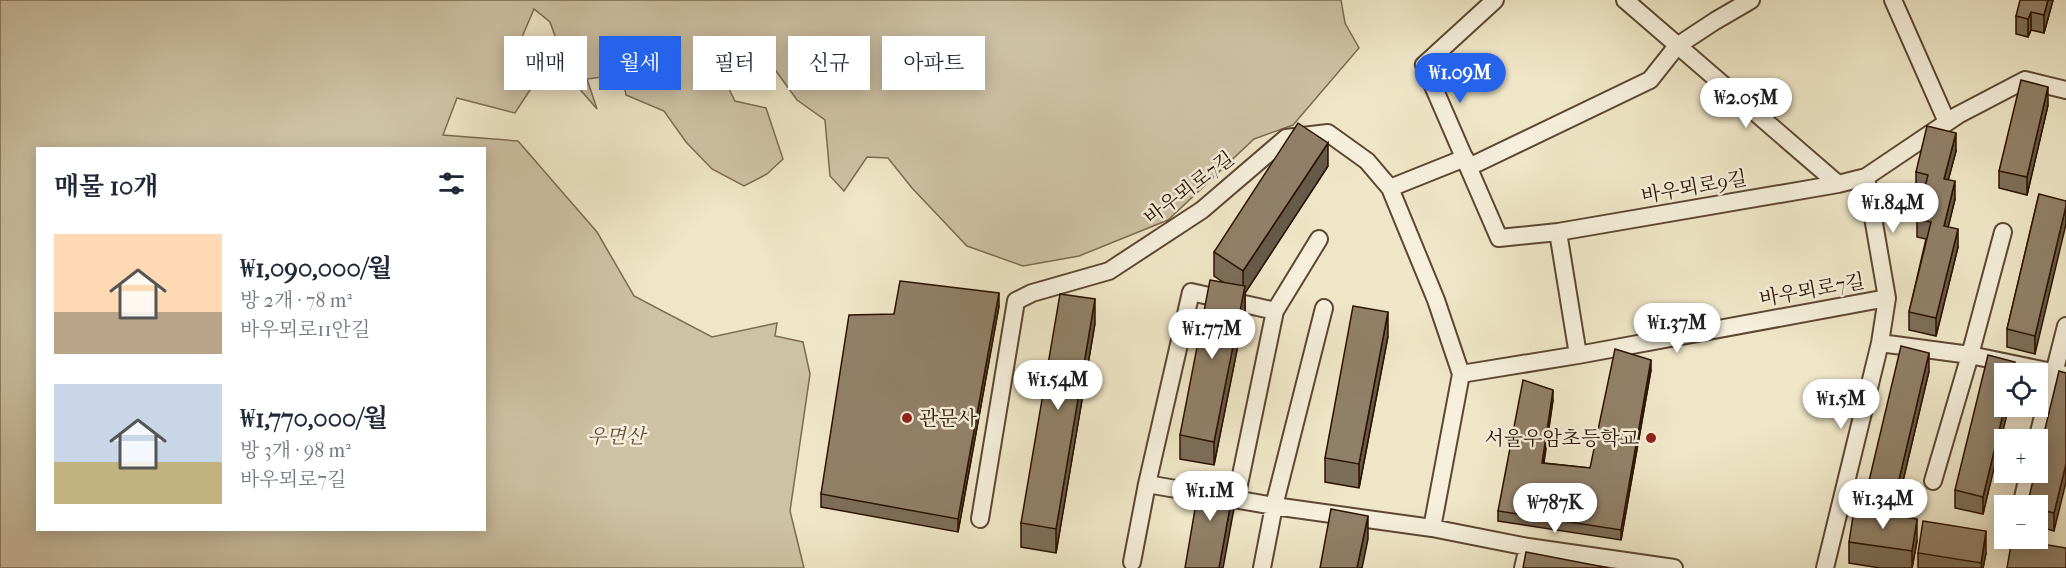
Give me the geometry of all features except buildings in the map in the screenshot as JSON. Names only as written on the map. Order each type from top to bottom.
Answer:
[{"type":"street","points":[[1467,162],[1424,65],[1495,0]]},
{"type":"street","points":[[1625,0],[1838,184]]},
{"type":"street","points":[[1390,188],[1467,162],[1650,80],[1677,46],[1751,0]]},
{"type":"street","points":[[1893,0],[1947,122]]},
{"type":"street","name":"바우뫼로9길","points":[[1467,162],[1499,238],[1558,232],[1838,184],[1866,177],[1947,122],[2025,80],[2066,90]]},
{"type":"street","name":"바우뫼로7길","points":[[980,519],[1016,301],[1032,293],[1109,271],[1202,210],[1286,138],[1328,133],[1367,161],[1390,188],[1436,300],[1461,374],[1432,528]]},
{"type":"street","name":"바우뫼로7길","points":[[1826,568],[1880,343],[1887,298],[1866,177]]},
{"type":"street","points":[[1558,232],[1578,355]]},
{"type":"street","points":[[1933,481],[1971,355],[2002,232]]},
{"type":"street","points":[[1236,499],[1275,311],[1319,239]]},
{"type":"street","points":[[1132,562],[1191,292],[1275,311]]},
{"type":"street","name":"바우뫼로7길","points":[[1461,374],[1578,355],[1887,298]]},
{"type":"street","points":[[1262,568],[1274,506],[1324,308]]},
{"type":"street","points":[[2041,429],[2060,373],[2066,326]]},
{"type":"street","points":[[1880,343],[1971,355],[2060,373]]},
{"type":"street","points":[[1148,484],[1274,506],[1432,528],[1528,547],[1674,568]]},
{"type":"street","points":[[1523,568],[1528,547]]},
{"type":"green space","name":"우면산","points":[[0,0],[1341,0],[1345,23],[1359,48],[1293,125],[1254,139],[1168,220],[1079,256],[1023,266],[967,246],[912,188],[888,158],[867,157],[844,191],[830,176],[825,120],[797,100],[790,90],[870,90],[870,36],[788,36],[788,88],[776,71],[776,36],[693,36],[693,90],[730,90],[735,101],[766,108],[783,159],[767,174],[744,186],[712,169],[686,142],[664,111],[626,95],[625,90],[681,90],[681,36],[599,36],[599,77],[587,79],[587,36],[555,36],[550,22],[534,9],[522,36],[504,36],[504,90],[530,90],[515,113],[457,98],[443,135],[518,141],[597,232],[634,296],[712,337],[777,323],[775,336],[803,342],[810,374],[790,511],[804,568],[0,568]]},
{"type":"green space","name":"우면산","points":[[587,79],[597,109],[580,90],[587,90]]},
{"type":"place","name":"관문사","points":[[907,418]]},
{"type":"place","name":"서울우암초등학교","points":[[1651,438]]}]
